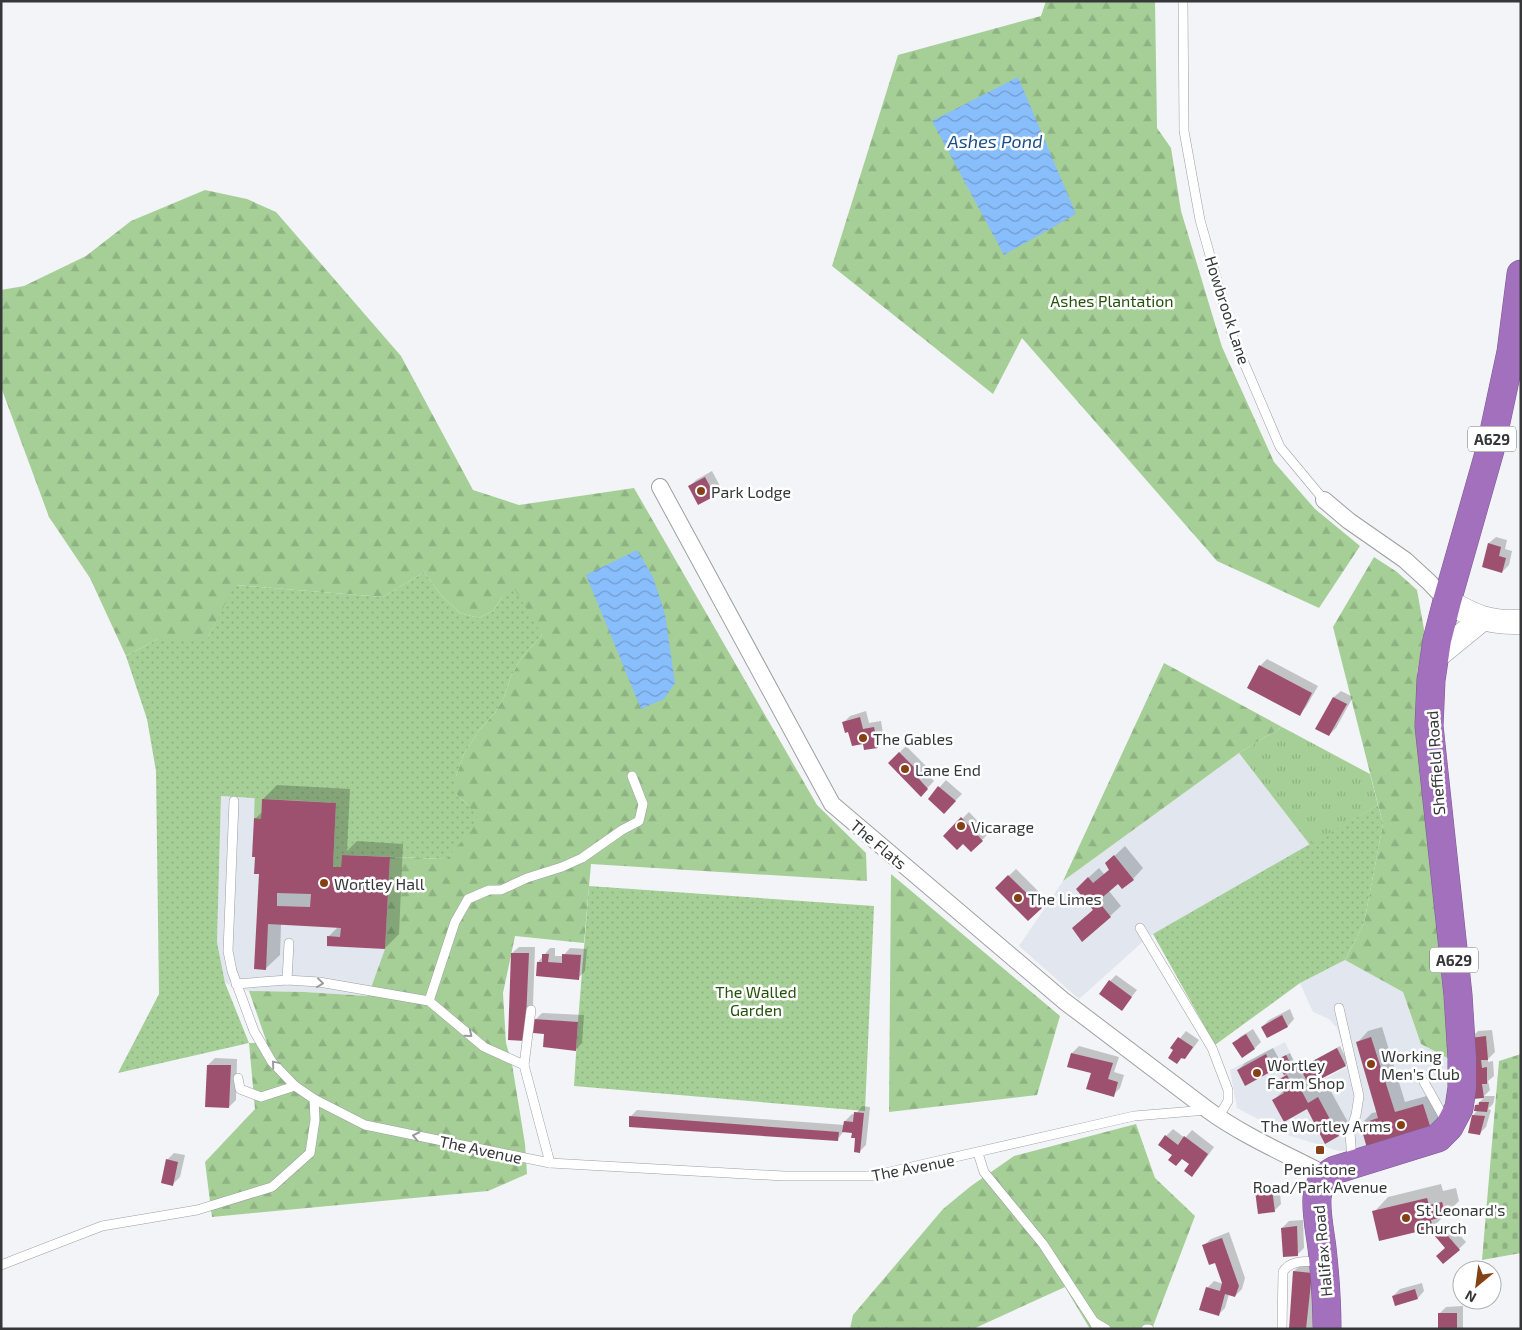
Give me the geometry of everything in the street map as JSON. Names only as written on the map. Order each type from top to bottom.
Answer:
[{"type":"highway","name":"Sheffield Road","points":[[1449,1128],[1459,1108],[1462,1088],[1462,1058],[1458,996],[1429,726],[1433,659],[1447,601],[1490,450],[1511,352],[1521,274]]},
{"type":"highway","points":[[1326,1174],[1352,1164],[1438,1138],[1449,1128]]},
{"type":"highway","name":"Halifax Road","points":[[1326,1174],[1317,1197],[1327,1301],[1326,1329]]},
{"type":"street","name":"The Flats","points":[[660,486],[832,804],[1064,1001],[1213,1114],[1326,1174]]},
{"type":"street","name":"Howbrook Lane","points":[[1324,500],[1349,521],[1405,560],[1447,601]]},
{"type":"street","points":[[1447,601],[1482,619],[1506,623],[1521,622]]},
{"type":"street","points":[[1433,659],[1482,619]]},
{"type":"lane","name":"Howbrook Lane","points":[[1183,1],[1184,130],[1200,220],[1230,328],[1280,447],[1324,500]]},
{"type":"lane","points":[[429,1001],[455,922],[468,899],[489,890],[501,890],[527,878],[582,858],[639,820],[643,804],[632,776]]},
{"type":"lane","name":"The Avenue","points":[[234,801],[228,951],[236,984],[254,1031],[272,1062],[295,1086],[314,1099],[365,1125],[550,1163],[784,1176],[872,1176],[1134,1116],[1213,1114]]},
{"type":"lane","points":[[1140,928],[1212,1048],[1228,1090],[1228,1101],[1213,1114]]},
{"type":"lane","points":[[287,980],[289,943]]},
{"type":"lane","points":[[236,984],[287,980],[319,982],[429,1001],[484,1047],[524,1065]]},
{"type":"lane","points":[[1339,1008],[1359,1096],[1356,1115],[1350,1132],[1352,1164]]},
{"type":"lane","points":[[531,1010],[524,1065],[550,1163]]},
{"type":"lane","points":[[238,1078],[240,1089],[261,1097],[295,1086]]},
{"type":"lane","points":[[1424,1082],[1449,1128]]},
{"type":"lane","points":[[1,1265],[102,1226],[197,1210],[272,1187],[310,1153],[315,1120],[314,1099]]},
{"type":"lane","points":[[978,1153],[984,1172],[1043,1244],[1095,1325],[1106,1329]]},
{"type":"lane","points":[[1282,1329],[1283,1272],[1285,1268],[1293,1263],[1323,1260]]},
{"type":"shaded area","points":[[1239,753],[1310,845],[1147,938],[1079,999],[1019,946],[1063,881]]},
{"type":"shaded area","points":[[221,796],[336,803],[333,866],[342,855],[390,857],[385,949],[368,996],[249,991],[225,983],[217,942]]},
{"type":"shaded area","points":[[1345,960],[1403,992],[1421,1044],[1451,1060],[1451,1094],[1435,1130],[1361,1151],[1339,1151],[1288,1135],[1237,1108],[1230,1070],[1285,1042],[1307,1088],[1349,1066],[1337,1028],[1329,1019],[1313,1012],[1300,983]]},
{"type":"green space","name":"Ashes Plantation","points":[[1046,1],[1155,1],[1157,128],[1171,148],[1181,211],[1222,347],[1274,462],[1315,509],[1360,546],[1319,608],[1217,561],[1022,338],[993,394],[832,266],[898,55],[1041,16]]},
{"type":"green space","points":[[205,190],[247,199],[276,212],[401,356],[473,490],[519,505],[634,488],[817,805],[866,853],[867,881],[591,864],[584,943],[515,936],[503,993],[506,1043],[512,1064],[525,1144],[527,1174],[488,1191],[212,1217],[205,1162],[255,1109],[249,1043],[267,1043],[249,991],[368,996],[385,949],[390,857],[446,859],[457,846],[468,805],[456,794],[456,776],[464,754],[480,729],[495,713],[504,697],[511,676],[522,657],[542,635],[502,597],[493,611],[479,618],[460,613],[442,596],[424,572],[383,597],[236,585],[207,639],[158,639],[126,656],[90,578],[49,517],[1,387],[1,290],[24,286],[86,256],[131,221]]},
{"type":"green space","points":[[1374,557],[1397,572],[1417,590],[1425,635],[1417,672],[1417,737],[1447,996],[1451,1060],[1421,1044],[1403,992],[1345,960],[1364,923],[1383,824],[1333,627]]},
{"type":"green space","points":[[424,572],[442,596],[460,613],[479,618],[493,611],[502,597],[514,588],[542,635],[522,657],[511,676],[504,697],[495,713],[480,729],[464,754],[456,776],[456,794],[477,817],[472,830],[446,859],[342,855],[341,867],[333,867],[336,803],[221,796],[217,942],[225,983],[249,1043],[118,1073],[159,994],[156,771],[147,719],[126,656],[158,639],[207,639],[235,585],[383,597]]},
{"type":"green space","points":[[1164,663],[1282,727],[1239,753],[1063,881]]},
{"type":"green space","points":[[1282,727],[1370,774],[1378,805],[1310,845],[1239,753]]},
{"type":"green space","points":[[255,789],[287,800],[262,799],[261,819],[254,818]]},
{"type":"green space","points":[[1378,805],[1383,824],[1364,923],[1345,960],[1300,983],[1215,1045],[1153,934]]},
{"type":"green space","points":[[891,874],[1060,1016],[1037,1095],[889,1112]]},
{"type":"green space","name":"The Walled Garden","points":[[589,886],[874,906],[865,1111],[574,1086]]},
{"type":"green space","points":[[1521,1054],[1521,1253],[1482,1260],[1499,1061]]},
{"type":"green space","points":[[1136,1124],[1155,1178],[1195,1216],[1152,1329],[1090,1329],[1065,1287],[973,1329],[850,1329],[853,1315],[943,1209],[971,1186],[1014,1156]]},
{"type":"water","name":"Ashes Pond","points":[[1018,77],[1076,214],[1004,255],[932,121]]},
{"type":"water","points":[[637,550],[653,577],[665,614],[675,683],[664,699],[641,709],[586,575]]},
{"type":"building","name":"Park Lodge","points":[[705,477],[715,496],[698,505],[688,486]]},
{"type":"building","points":[[1488,543],[1501,547],[1499,556],[1506,558],[1502,573],[1482,567]]},
{"type":"building","points":[[1259,665],[1312,693],[1300,716],[1247,688]]},
{"type":"building","points":[[1333,697],[1347,704],[1329,736],[1315,729]]},
{"type":"building","name":"The Gables","points":[[860,717],[863,729],[874,727],[878,748],[864,750],[863,744],[852,746],[848,732],[845,733],[842,722]]},
{"type":"building","name":"Lane End","points":[[899,752],[922,775],[919,779],[928,789],[921,797],[888,763]]},
{"type":"building","points":[[938,786],[956,801],[944,814],[928,799]]},
{"type":"building","name":"Wortley Hall","points":[[262,799],[336,803],[333,867],[341,867],[342,855],[390,857],[385,949],[327,946],[327,936],[340,937],[341,928],[268,924],[266,970],[254,969],[259,874],[254,874],[255,857],[252,857],[254,818],[261,819]],"holes":[[[277,893],[311,894],[310,907],[277,906]]]},
{"type":"building","name":"Vicarage","points":[[961,817],[983,841],[971,852],[963,844],[957,850],[943,836]]},
{"type":"building","points":[[1114,855],[1134,880],[1122,889],[1118,884],[1098,901],[1111,917],[1082,942],[1072,928],[1093,910],[1076,889],[1088,877],[1093,883],[1109,870],[1105,863]]},
{"type":"building","name":"The Limes","points":[[1008,875],[1042,908],[1028,921],[995,888]]},
{"type":"building","points":[[511,953],[529,953],[525,1041],[508,1040]]},
{"type":"building","points":[[542,954],[549,954],[548,962],[562,963],[562,954],[581,955],[579,980],[536,976],[537,962],[542,962]]},
{"type":"building","points":[[1109,980],[1132,997],[1122,1011],[1099,994]]},
{"type":"building","points":[[1282,1015],[1288,1027],[1267,1038],[1261,1027]]},
{"type":"building","points":[[534,1019],[578,1022],[576,1051],[543,1047],[544,1034],[533,1033]]},
{"type":"building","points":[[1246,1034],[1255,1049],[1242,1058],[1232,1043]]},
{"type":"building","points":[[1486,1036],[1488,1060],[1481,1060],[1482,1068],[1487,1067],[1487,1084],[1482,1084],[1484,1098],[1473,1099],[1470,1038]]},
{"type":"building","points":[[1178,1037],[1193,1047],[1185,1059],[1181,1058],[1177,1064],[1168,1058],[1173,1050],[1170,1048]]},
{"type":"building","points":[[1371,1037],[1395,1112],[1423,1104],[1431,1129],[1367,1148],[1360,1124],[1378,1118],[1356,1042]]},
{"type":"building","points":[[1337,1048],[1346,1066],[1309,1085],[1300,1068]]},
{"type":"building","points":[[1071,1053],[1113,1063],[1108,1079],[1118,1082],[1114,1097],[1086,1089],[1091,1073],[1067,1067]]},
{"type":"building","points":[[1266,1054],[1274,1070],[1245,1086],[1237,1070]]},
{"type":"building","points":[[1286,1055],[1294,1070],[1284,1075],[1276,1060]]},
{"type":"building","points":[[207,1065],[231,1065],[229,1108],[205,1107]]},
{"type":"building","points":[[1287,1075],[1294,1088],[1299,1086],[1308,1103],[1318,1097],[1339,1136],[1325,1144],[1307,1109],[1284,1122],[1272,1100],[1284,1093],[1277,1080]]},
{"type":"building","points":[[1479,1102],[1489,1102],[1487,1112],[1474,1111],[1475,1105],[1479,1105]]},
{"type":"building","points":[[854,1112],[864,1113],[860,1153],[854,1152],[855,1138],[851,1138],[852,1133],[842,1132],[844,1121],[853,1122]]},
{"type":"building","points":[[1472,1115],[1485,1116],[1480,1135],[1468,1133]]},
{"type":"building","points":[[629,1116],[839,1132],[838,1141],[629,1127]]},
{"type":"building","points":[[1165,1135],[1178,1145],[1184,1136],[1208,1154],[1192,1177],[1184,1171],[1189,1164],[1182,1159],[1176,1166],[1168,1160],[1172,1155],[1158,1145]]},
{"type":"building","points":[[166,1159],[178,1162],[173,1186],[161,1183]]},
{"type":"building","points":[[1272,1189],[1275,1212],[1258,1214],[1255,1191]]},
{"type":"building","name":"St Leonard's Church","points":[[1427,1198],[1429,1205],[1442,1202],[1446,1216],[1431,1220],[1433,1228],[1379,1241],[1372,1211]]},
{"type":"building","points":[[1297,1226],[1298,1256],[1283,1257],[1281,1228]]},
{"type":"building","points":[[1442,1229],[1460,1250],[1443,1264],[1436,1256],[1445,1248],[1434,1235]]},
{"type":"building","points":[[1222,1238],[1239,1286],[1235,1297],[1225,1294],[1219,1316],[1199,1310],[1206,1287],[1220,1291],[1222,1283],[1215,1263],[1209,1265],[1202,1245]]},
{"type":"building","points":[[1293,1271],[1312,1273],[1306,1329],[1289,1329]]},
{"type":"building","points":[[1415,1289],[1418,1299],[1395,1306],[1392,1296]]},
{"type":"building","points":[[1438,1313],[1457,1313],[1457,1329],[1438,1329]]},
{"type":"place","name":"Park Lodge","points":[[701,491]]},
{"type":"place","name":"The Gables","points":[[863,738]]},
{"type":"place","name":"Lane End","points":[[905,769]]},
{"type":"place","name":"Vicarage","points":[[961,826]]},
{"type":"place","name":"Wortley Hall","points":[[324,883]]},
{"type":"place","name":"The Limes","points":[[1018,898]]},
{"type":"place","name":"Working Men's Club","points":[[1371,1064]]},
{"type":"place","name":"Wortley Farm Shop","points":[[1257,1073]]},
{"type":"place","name":"The Wortley Arms","points":[[1401,1125]]},
{"type":"place","name":"Penistone Road/Park Avenue","points":[[1320,1150]]},
{"type":"place","name":"St Leonard's Church","points":[[1406,1218]]}]
